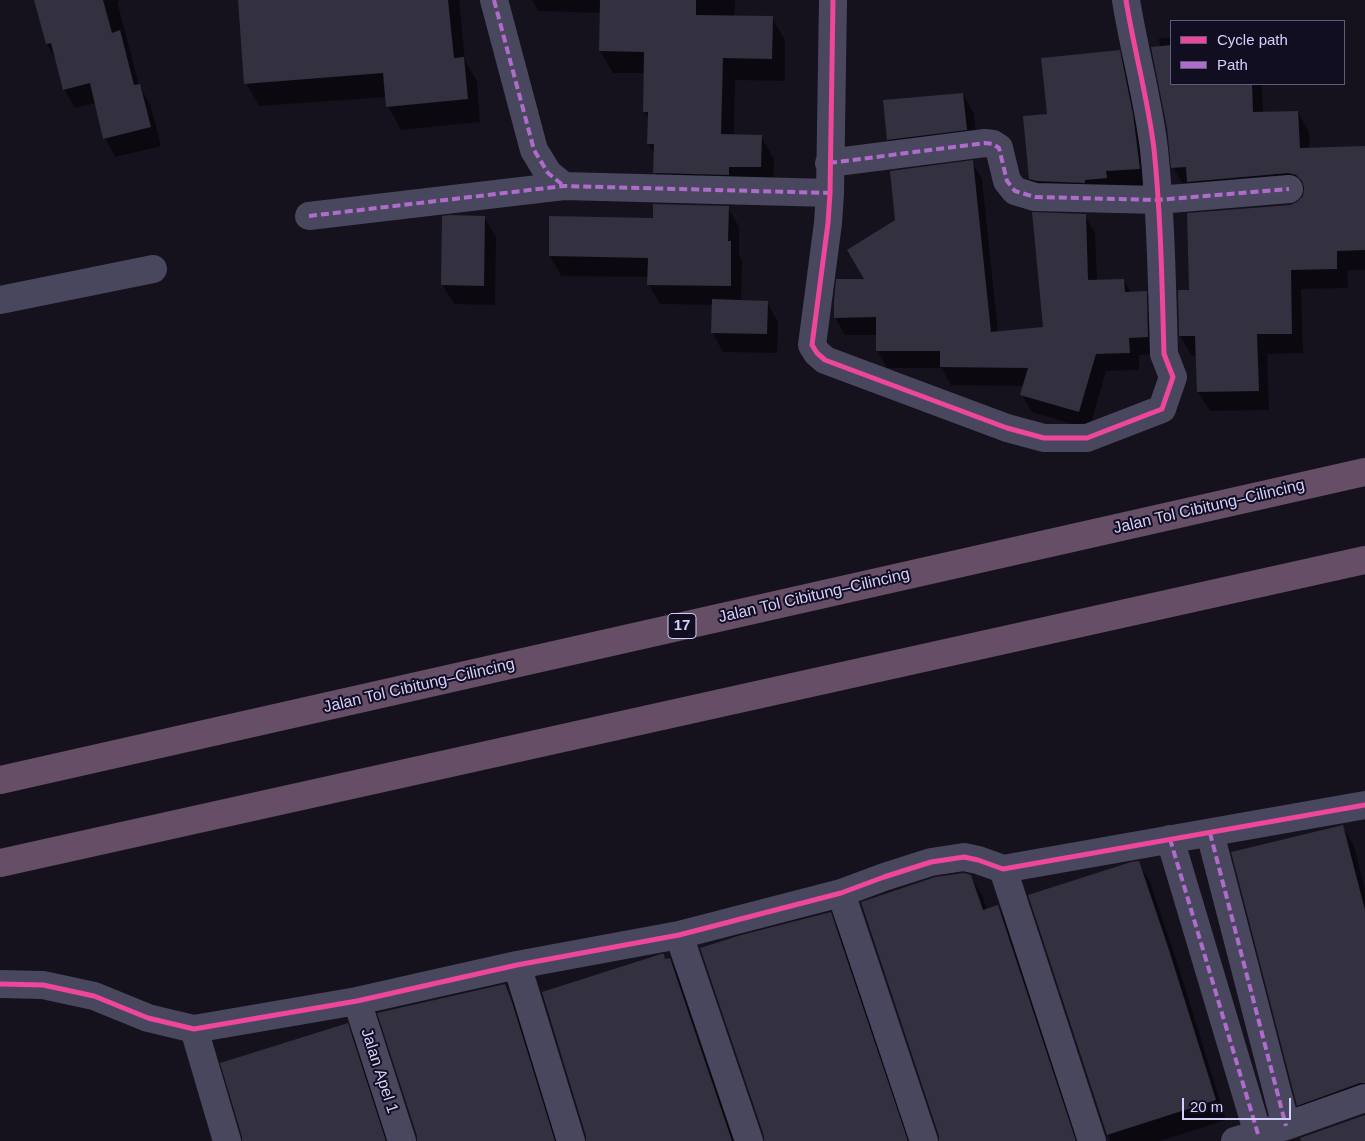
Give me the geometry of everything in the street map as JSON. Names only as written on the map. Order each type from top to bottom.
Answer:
[{"type":"highway","name":"Jalan Tol Cibitung–Cilincing","points":[[0,780],[1365,472]]},
{"type":"highway","points":[[0,864],[1365,560]]},
{"type":"street","points":[[494,0],[534,150],[548,173],[564,186]]},
{"type":"street","points":[[833,0],[830,192],[828,223],[812,345],[825,360],[1007,428],[1044,438],[1088,438],[1162,409],[1173,378],[1164,354],[1158,200],[1154,149],[1148,107],[1126,0]]},
{"type":"street","points":[[830,164],[985,143],[993,144],[999,148],[1007,181],[1015,191],[1035,197],[1158,200],[1289,189]]},
{"type":"street","points":[[309,216],[564,186],[830,192]]},
{"type":"street","points":[[0,300],[153,269]]},
{"type":"street","points":[[0,984],[44,984],[94,996],[148,1018],[194,1029],[357,1001],[517,964],[679,935],[841,893],[931,862],[964,857],[1002,868],[1170,839],[1210,834],[1365,805]]},
{"type":"street","points":[[1210,834],[1286,1126]]},
{"type":"street","points":[[1170,839],[1246,1138],[1365,1098]]},
{"type":"street","points":[[1002,868],[1092,1141]]},
{"type":"street","points":[[841,893],[924,1141]]},
{"type":"street","points":[[679,935],[749,1141]]},
{"type":"street","points":[[517,964],[571,1141]]},
{"type":"street","name":"Jalan Apel 1","points":[[357,1001],[402,1141]]},
{"type":"street","points":[[194,1029],[227,1141]]},
{"type":"building","points":[[34,0],[103,0],[112,33],[120,30],[134,85],[140,84],[151,127],[103,139],[90,83],[63,90],[51,43],[46,44]]},
{"type":"building","points":[[238,0],[448,0],[454,58],[464,57],[468,99],[386,107],[383,73],[244,84]]},
{"type":"building","points":[[600,0],[696,0],[696,15],[773,16],[772,59],[723,58],[721,134],[762,135],[761,167],[729,167],[729,175],[653,173],[654,144],[647,144],[648,112],[643,112],[644,52],[599,51]]},
{"type":"building","points":[[1170,45],[1170,85],[1252,85],[1253,112],[1298,111],[1300,148],[1365,146],[1365,250],[1337,251],[1337,269],[1291,270],[1292,334],[1257,334],[1259,391],[1197,392],[1195,336],[1179,336],[1178,290],[1189,290],[1187,213],[1290,205],[1297,202],[1303,196],[1304,187],[1302,181],[1296,175],[1288,173],[1187,182],[1186,167],[1171,168],[1167,128],[1151,47]]},
{"type":"building","points":[[1120,50],[1133,114],[1140,169],[1106,171],[1107,178],[1085,180],[1085,183],[1029,179],[1023,116],[1047,114],[1041,58]]},
{"type":"building","points":[[963,93],[967,130],[887,140],[883,100]]},
{"type":"building","points":[[973,160],[991,332],[1043,327],[1032,212],[1086,214],[1088,280],[1124,279],[1125,292],[1147,291],[1148,337],[1129,338],[1130,353],[1096,354],[1079,412],[1020,395],[1028,368],[940,367],[940,351],[876,351],[876,317],[834,318],[836,279],[864,279],[847,250],[895,220],[890,171]]},
{"type":"building","points":[[653,204],[729,206],[728,241],[731,241],[731,286],[647,285],[648,258],[549,256],[549,216],[653,218]]},
{"type":"building","points":[[442,216],[485,216],[484,286],[441,285]]},
{"type":"building","points":[[712,299],[768,301],[767,334],[711,333]]},
{"type":"building","points":[[1343,825],[1365,910],[1365,1083],[1360,1083],[1297,1106],[1231,852]]},
{"type":"building","points":[[1139,861],[1216,1100],[1107,1135],[1028,895]]},
{"type":"building","points":[[964,873],[971,875],[983,910],[998,905],[1076,1141],[939,1141],[939,1136],[861,902],[935,877]]},
{"type":"building","points":[[831,912],[908,1141],[764,1141],[764,1136],[700,948],[741,935]]},
{"type":"building","points":[[664,954],[665,959],[670,958],[732,1141],[586,1141],[542,992]]},
{"type":"building","points":[[505,984],[555,1141],[417,1141],[377,1013]]},
{"type":"building","points":[[348,1023],[386,1141],[242,1141],[220,1063]]},
{"type":"building","points":[[1365,1115],[1365,1141],[1301,1141],[1300,1138]]},
{"type":"marked path","points":[[494,0],[534,150],[548,173],[564,186]]},
{"type":"marked path","points":[[829,163],[985,143],[993,144],[999,148],[1007,181],[1015,191],[1035,197],[1158,200],[1289,189]]},
{"type":"marked path","points":[[309,216],[564,186],[830,193]]},
{"type":"marked path","points":[[1210,833],[1286,1126]]},
{"type":"marked path","points":[[1170,839],[1258,1134]]},
{"type":"cycle path","points":[[833,0],[830,193],[828,223],[812,345],[825,360],[1007,428],[1044,438],[1087,438],[1162,409],[1173,377],[1164,354],[1160,226],[1154,149],[1126,0]]},
{"type":"cycle path","points":[[0,984],[43,985],[94,996],[148,1018],[194,1029],[357,1001],[517,965],[679,935],[841,893],[931,862],[964,857],[1003,869],[1365,805]]}]
